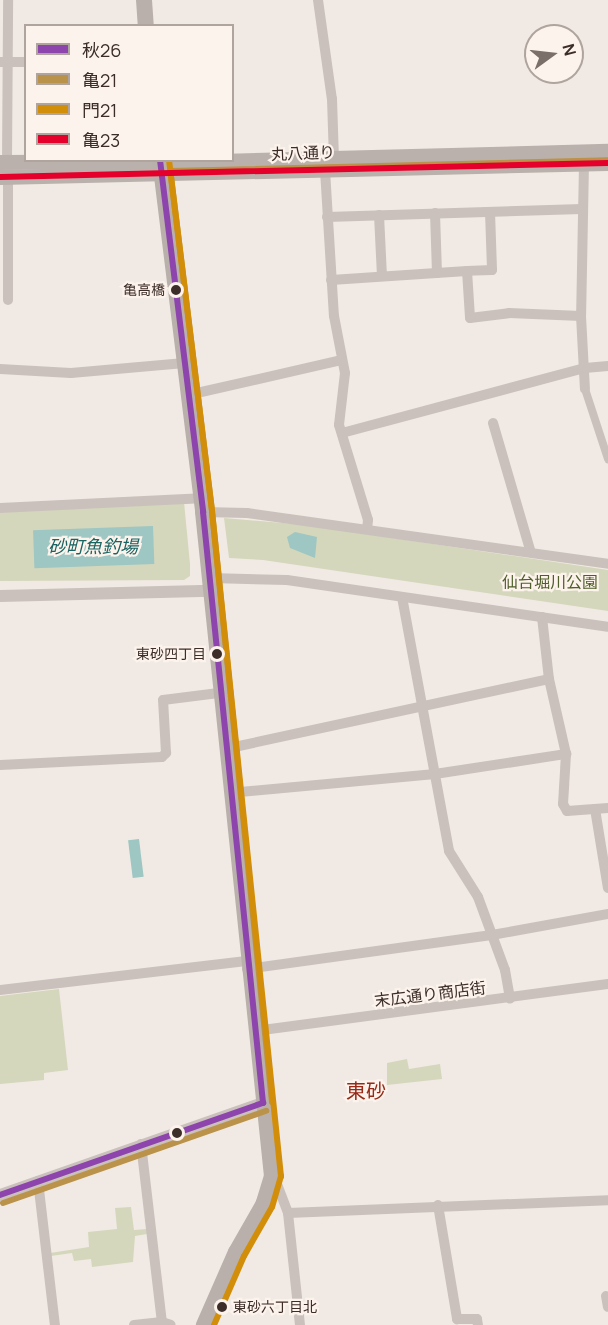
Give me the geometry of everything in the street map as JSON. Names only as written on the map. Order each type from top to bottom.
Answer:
[{"type":"main road","points":[[144,0],[147,24]]},
{"type":"main road","name":"丸八通り","points":[[330,164],[608,151]]},
{"type":"main road","name":"丸八通り","points":[[4,169],[608,163]]},
{"type":"main road","points":[[161,166],[202,505],[247,965],[271,1168],[264,1203],[236,1252],[204,1325]]},
{"type":"street","points":[[8,0],[4,62],[8,300]]},
{"type":"street","points":[[318,0],[332,99],[327,217],[331,280],[342,360],[342,433],[368,520],[366,529]]},
{"type":"street","points":[[4,62],[24,62]]},
{"type":"street","points":[[584,164],[581,316],[585,389],[608,459]]},
{"type":"street","points":[[327,217],[582,209]]},
{"type":"street","points":[[331,280],[492,270],[490,212]]},
{"type":"street","points":[[435,213],[437,273]]},
{"type":"street","points":[[379,215],[382,276]]},
{"type":"street","points":[[467,271],[470,318],[509,313],[581,316]]},
{"type":"street","points":[[188,395],[342,360]]},
{"type":"street","points":[[0,369],[71,373],[184,363]]},
{"type":"street","points":[[342,433],[585,368],[608,366]]},
{"type":"street","points":[[493,423],[531,553]]},
{"type":"street","points":[[0,508],[202,505],[608,564]]},
{"type":"street","points":[[0,596],[287,580],[608,627]]},
{"type":"street","points":[[402,597],[449,850],[478,897],[492,935],[510,999]]},
{"type":"street","points":[[542,617],[549,679],[566,754],[563,804],[567,811],[608,808]]},
{"type":"street","points":[[225,749],[424,709],[549,679]]},
{"type":"street","points":[[0,765],[162,757],[166,753],[163,700],[219,693]]},
{"type":"street","points":[[230,793],[435,774],[566,754]]},
{"type":"street","points":[[595,810],[608,888]]},
{"type":"street","points":[[0,990],[247,965],[492,935],[608,914]]},
{"type":"street","name":"末広通り商店街","points":[[255,1031],[510,999],[608,984]]},
{"type":"street","points":[[0,1196],[141,1144],[263,1103]]},
{"type":"street","points":[[134,1325],[166,1323],[141,1144]]},
{"type":"street","points":[[271,1168],[288,1213],[300,1325]]},
{"type":"street","points":[[38,1181],[55,1325]]},
{"type":"street","points":[[288,1213],[438,1205],[608,1200]]},
{"type":"street","points":[[438,1205],[457,1319],[477,1319],[478,1325]]},
{"type":"street","points":[[606,1296],[608,1307]]},
{"type":"green space","points":[[184,502],[190,576],[184,580],[0,581],[0,511]]},
{"type":"green space","name":"仙台堀川公園","points":[[224,518],[306,525],[608,570],[608,611],[263,560],[229,558]]},
{"type":"green space","points":[[59,989],[68,1070],[44,1073],[44,1080],[0,1084],[0,996]]},
{"type":"green space","points":[[407,1059],[409,1069],[440,1064],[442,1079],[387,1085],[387,1063]]},
{"type":"green space","points":[[131,1207],[134,1230],[147,1229],[147,1234],[135,1236],[133,1262],[92,1267],[91,1259],[74,1261],[72,1253],[51,1256],[50,1253],[89,1247],[88,1232],[117,1229],[115,1208]]},
{"type":"water","name":"砂町魚釣場","points":[[153,526],[154,564],[34,568],[33,530]]},
{"type":"water","points":[[295,532],[317,537],[315,558],[290,548],[287,537]]},
{"type":"water","points":[[139,839],[144,877],[133,878],[128,840]]},
{"type":"transit line","name":"亀21","points":[[272,1102],[212,511],[170,171],[608,160]]},
{"type":"transit line","name":"秋26","points":[[160,162],[203,512],[263,1103]]},
{"type":"transit line","name":"門21","points":[[169,162],[212,511],[281,1176],[272,1207],[244,1256],[214,1325]]},
{"type":"transit line","name":"亀23","points":[[0,177],[608,163]]},
{"type":"transit line","name":"秋26","points":[[0,1195],[263,1103]]},
{"type":"transit line","name":"亀21","points":[[3,1203],[266,1111]]},
{"type":"place","name":"亀高橋","points":[[176,290]]},
{"type":"place","name":"東砂四丁目","points":[[217,654]]},
{"type":"place","name":"東砂六丁目北","points":[[222,1307]]},
{"type":"district","name":"東砂","points":[[366,1090]]}]
